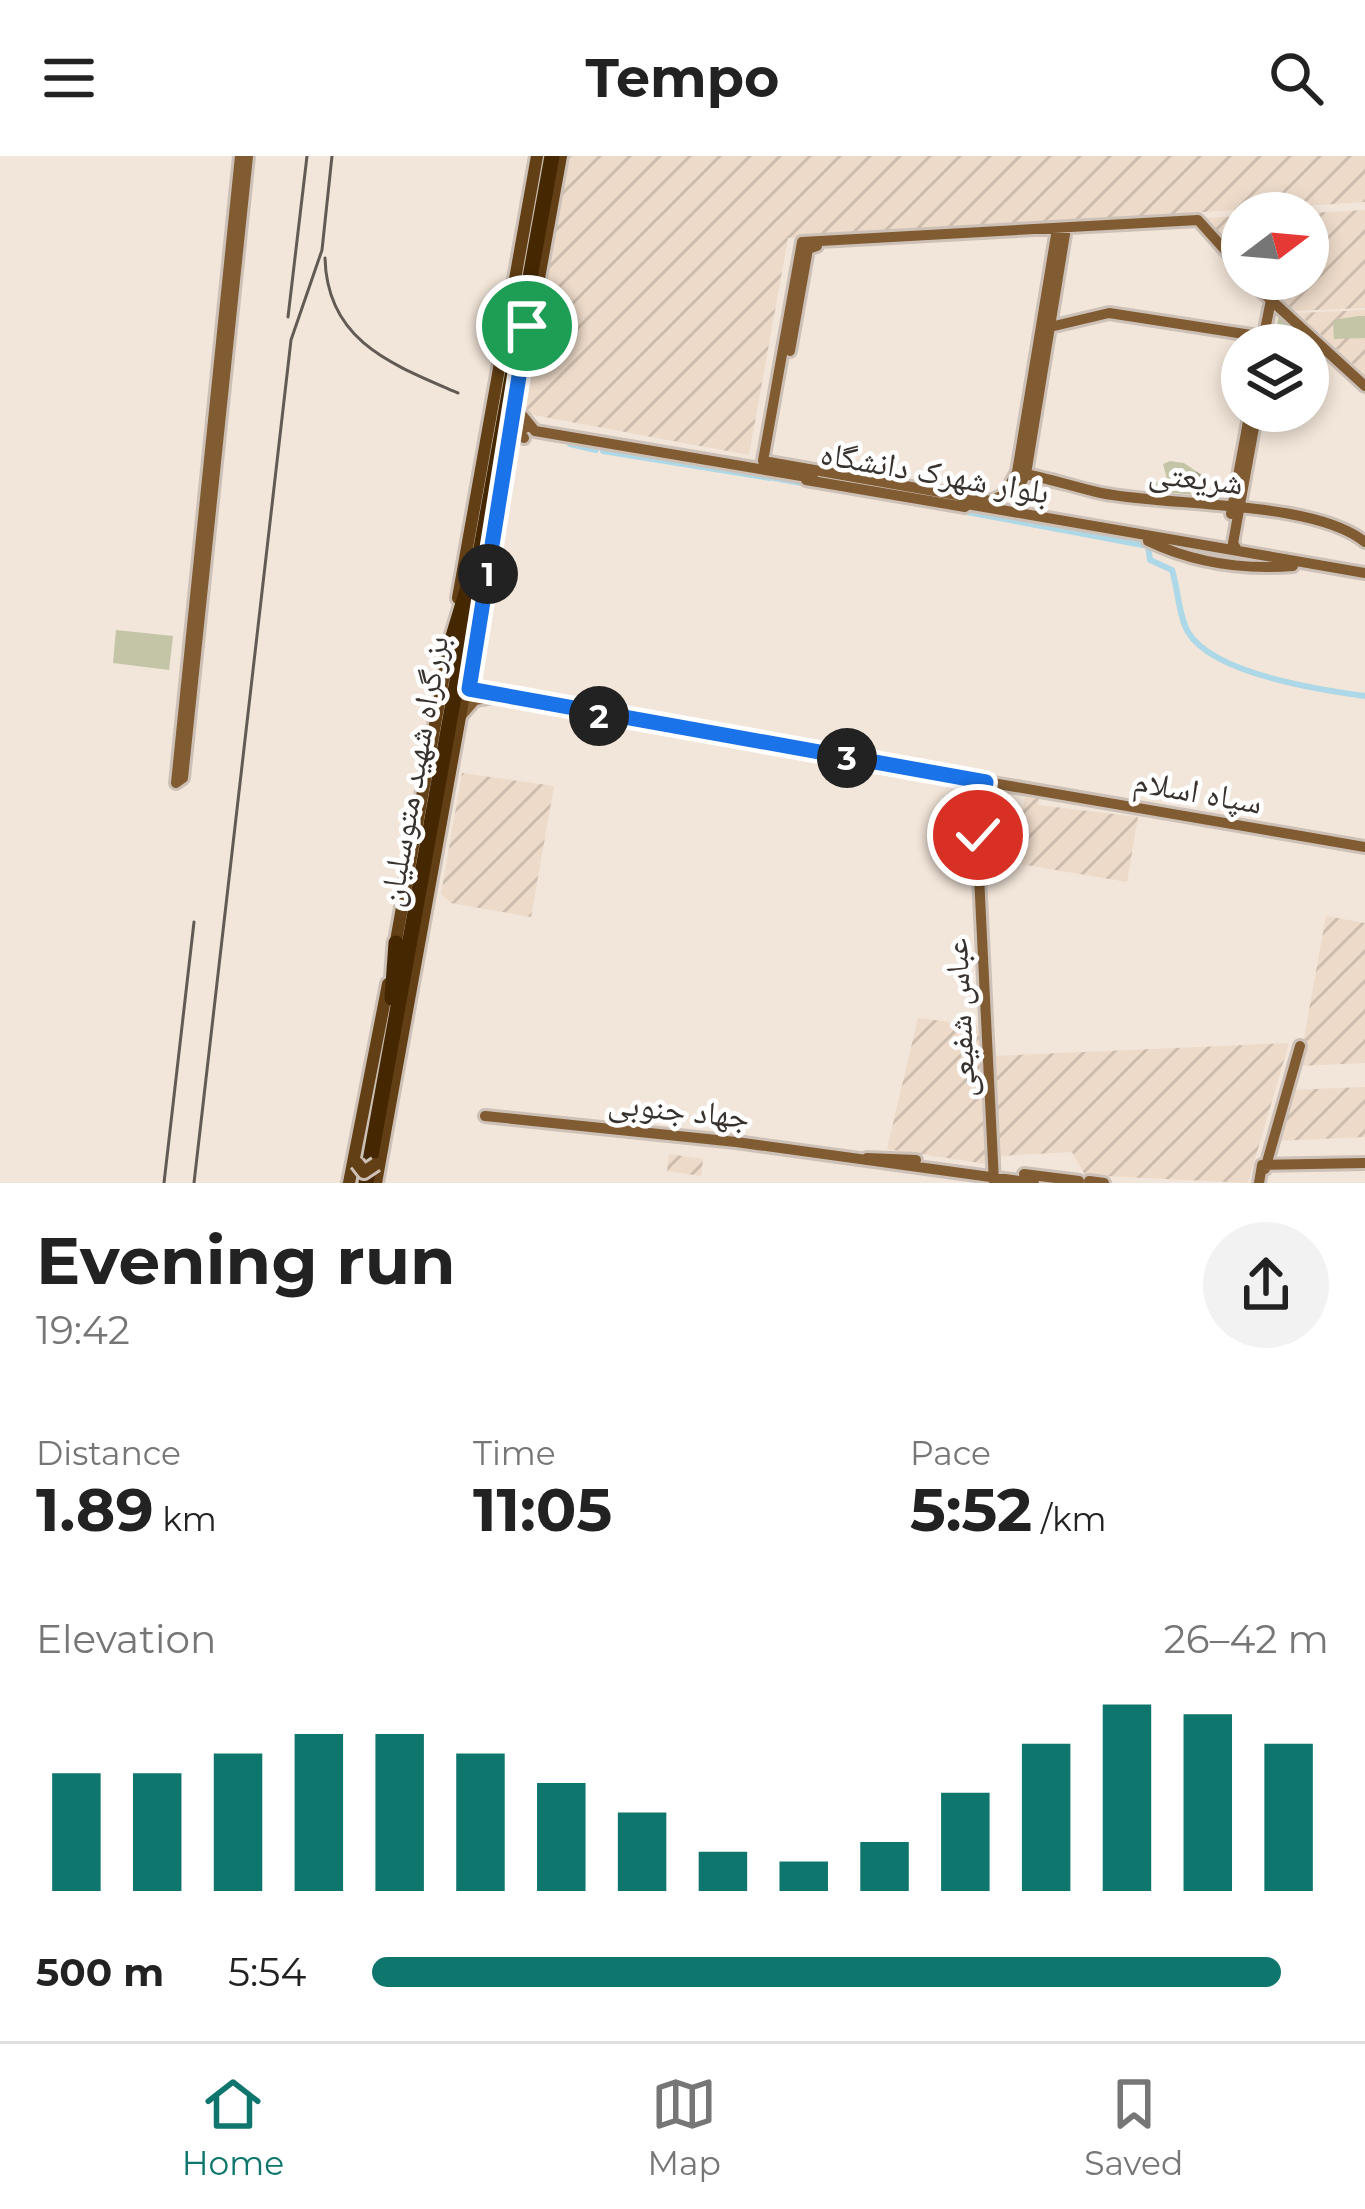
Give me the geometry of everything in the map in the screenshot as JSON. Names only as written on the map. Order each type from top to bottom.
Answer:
[{"type":"highway","name":"بزرگراه شهید متوسلیان","points":[[362,1183],[413,938],[535,254],[547,157]]},
{"type":"highway","name":"بزرگراه شهید متوسلیان","points":[[362,1183],[547,157]]},
{"type":"highway","points":[[448,653],[471,578]]},
{"type":"highway","points":[[413,938],[434,868]]},
{"type":"highway","points":[[392,998],[396,943]]},
{"type":"main road","points":[[376,1038],[357,1162],[364,1172],[376,1164],[462,715],[526,340],[547,157]]},
{"type":"main road","points":[[350,1183],[448,653],[547,157]]},
{"type":"main road","points":[[526,340],[535,254]]},
{"type":"main road","points":[[376,1183],[392,1082]]},
{"type":"street","points":[[187,688],[182,778],[176,783],[244,156]]},
{"type":"street","points":[[1061,231],[1051,323],[1022,470],[1012,486],[990,496],[766,460],[805,246],[1194,220],[1221,249]]},
{"type":"street","points":[[1022,470],[1061,231]]},
{"type":"street","points":[[1269,324],[1274,302],[1365,383]]},
{"type":"street","points":[[1051,323],[1119,309],[1221,331]]},
{"type":"street","points":[[506,453],[526,433],[515,400]]},
{"type":"street","points":[[1222,548],[1250,432]]},
{"type":"street","name":"بلوار شهرک دانشگاه","points":[[526,433],[1365,574]]},
{"type":"street","name":"بلوار شهرک دانشگاه","points":[[600,444],[1128,536],[1195,560],[1256,569],[1299,566],[1365,574]]},
{"type":"street","name":"شریعتی","points":[[1022,470],[1101,493],[1178,497],[1343,520],[1365,539]]},
{"type":"street","points":[[1236,505],[1237,550]]},
{"type":"street","points":[[1195,560],[1188,549],[1200,545]]},
{"type":"street","points":[[1254,554],[1261,563],[1256,569]]},
{"type":"street","name":"سپاه اسلام","points":[[467,686],[493,698],[1365,848]]},
{"type":"street","points":[[462,715],[475,700],[493,698]]},
{"type":"street","points":[[952,776],[973,788],[981,804]]},
{"type":"street","name":"عباس شفیعی","points":[[987,781],[977,835],[996,1177]]},
{"type":"street","points":[[1260,1183],[1300,1046]]},
{"type":"street","name":"جهاد جنوبی","points":[[484,1115],[867,1159],[875,1155],[1034,1183]]},
{"type":"street","points":[[1265,1167],[1365,1166]]},
{"type":"street","points":[[1335,1183],[1337,1167]]},
{"type":"street","name":"جهاد جنوبی","points":[[996,1177],[1104,1183]]},
{"type":"shaded area","points":[[568,156],[1365,156],[1365,202],[1329,204],[1329,192],[1221,192],[1221,211],[788,238],[749,455],[528,414],[523,404]]},
{"type":"shaded area","points":[[1365,210],[1365,308],[1294,311],[1282,300],[1329,300],[1329,212]]},
{"type":"shaded area","points":[[1221,217],[1221,238],[1204,218]]},
{"type":"shaded area","points":[[1365,310],[1365,375],[1329,342],[1329,324],[1310,324],[1298,313]]},
{"type":"shaded area","points":[[462,773],[554,786],[531,917],[451,903],[441,894]]},
{"type":"shaded area","points":[[989,797],[1012,801],[1003,861],[983,858]]},
{"type":"shaded area","points":[[1025,797],[1039,799],[1038,805],[1138,817],[1127,882],[1014,863]]},
{"type":"shaded area","points":[[1326,916],[1365,923],[1365,1063],[1299,1066]]},
{"type":"shaded area","points":[[918,1018],[982,1026],[987,1164],[887,1149]]},
{"type":"shaded area","points":[[1289,1043],[1248,1183],[1085,1175],[1072,1152],[999,1156],[994,1056]]},
{"type":"shaded area","points":[[1365,1087],[1365,1137],[1275,1141],[1291,1090]]},
{"type":"shaded area","points":[[669,1154],[703,1159],[701,1176],[667,1171]]},
{"type":"green space","points":[[1365,316],[1365,338],[1334,339],[1333,320]]},
{"type":"green space","points":[[1184,463],[1209,480],[1206,496],[1151,491],[1150,484],[1167,479],[1163,464]]},
{"type":"green space","points":[[116,630],[173,636],[169,670],[113,663]]},
{"type":"waterway","points":[[570,444],[596,450]]},
{"type":"waterway","points":[[603,451],[770,478]]},
{"type":"waterway","points":[[774,478],[807,484]]},
{"type":"waterway","points":[[962,511],[1148,546],[1150,560],[1172,570],[1185,626],[1201,647],[1269,678],[1365,696]]},
{"type":"railway","points":[[288,317],[307,156]]},
{"type":"railway","points":[[194,1183],[291,340],[322,250],[332,156]]},
{"type":"railway","points":[[325,258],[337,310],[350,330],[387,359],[458,393]]},
{"type":"railway","points":[[164,1183],[194,922]]},
{"type":"route","points":[[527,326],[469,689],[493,698],[986,782],[978,835]]}]
